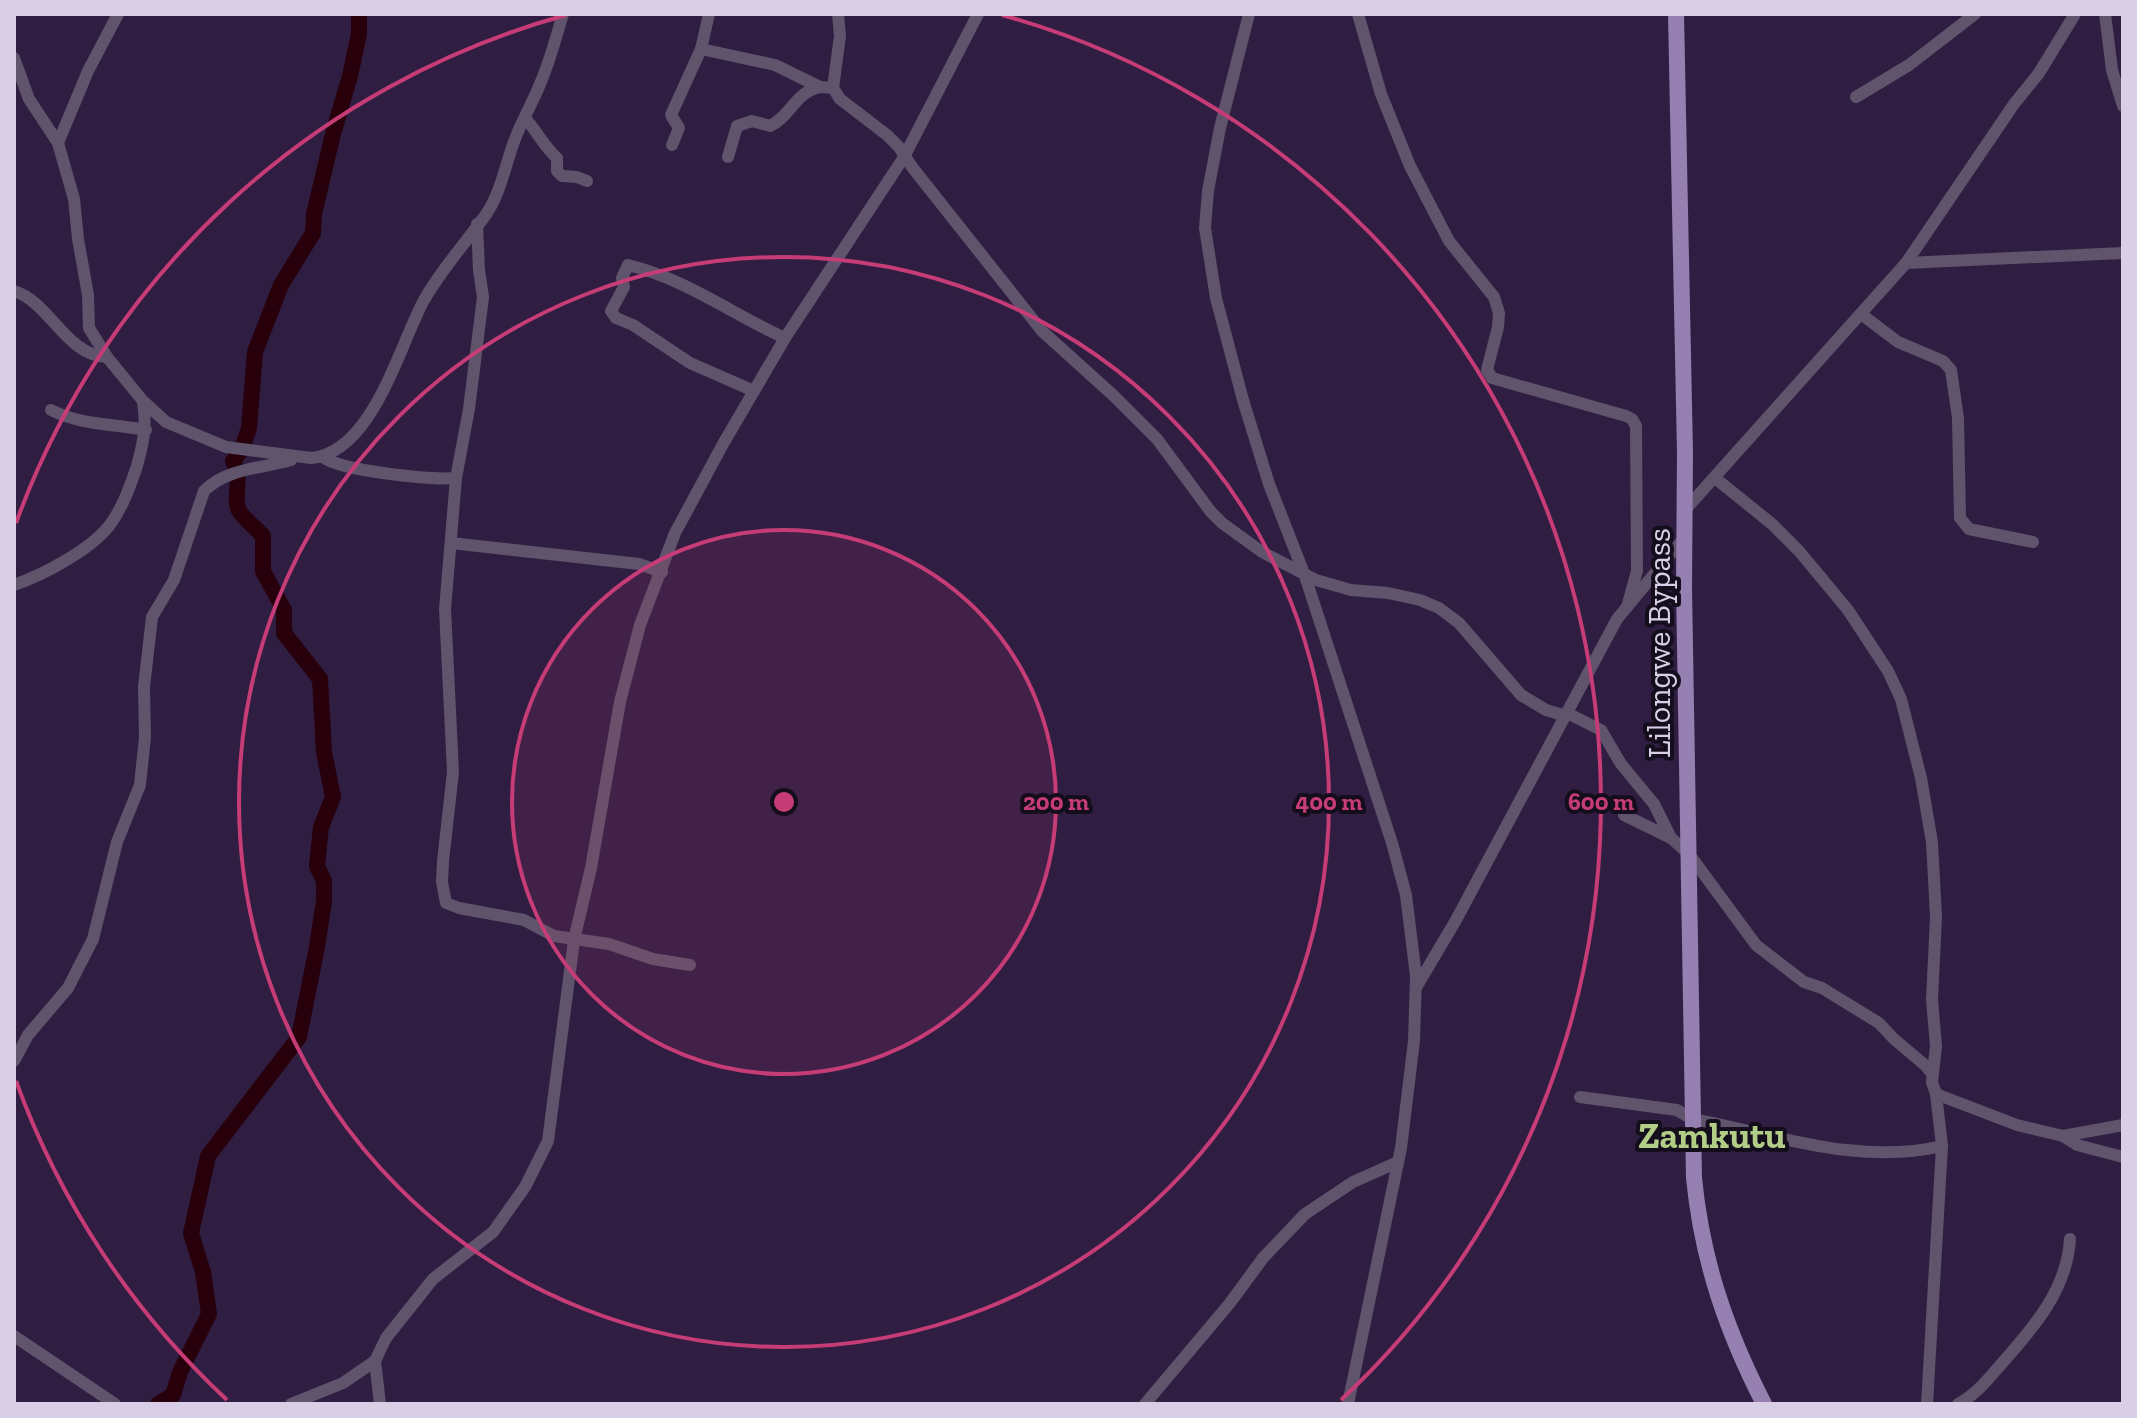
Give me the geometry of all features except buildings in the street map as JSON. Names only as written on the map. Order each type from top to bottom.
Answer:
[{"type":"main road","name":"Lilongwe Bypass","points":[[1676,14],[1692,1119],[1698,1210],[1716,1294],[1738,1354],[1764,1404]]},
{"type":"street","points":[[58,143],[84,78],[118,14]]},
{"type":"street","points":[[323,457],[341,446],[368,415],[392,372],[424,301],[452,256],[488,211],[549,61],[563,14]]},
{"type":"street","points":[[672,145],[679,128],[671,115],[701,49],[709,14]]},
{"type":"street","points":[[827,88],[840,36],[838,14]]},
{"type":"street","points":[[291,1404],[343,1383],[375,1361],[386,1338],[419,1293],[493,1232],[539,1161],[548,1141],[552,1116],[574,940],[591,868],[624,684],[640,625],[684,515],[785,338],[904,157],[978,14]]},
{"type":"street","points":[[1249,14],[1212,163],[1205,228],[1216,298],[1269,484],[1305,576],[1382,812],[1406,895],[1416,989],[1414,1041],[1398,1162],[1348,1404]]},
{"type":"street","points":[[1358,14],[1388,115],[1410,166],[1449,241],[1494,297],[1499,313],[1487,370],[1492,378],[1626,416],[1636,426],[1637,571],[1627,607]]},
{"type":"street","points":[[1856,97],[1909,65],[1975,14]]},
{"type":"street","points":[[1685,510],[1906,263],[1981,151],[2039,73],[2075,14]]},
{"type":"street","points":[[2105,14],[2114,81],[2123,106]]},
{"type":"street","points":[[701,49],[775,65],[827,88],[887,135],[1042,331],[1157,439],[1211,512],[1262,552],[1305,576],[1351,590],[1388,593],[1430,603],[1459,623],[1521,695],[1546,710],[1567,714],[1601,730],[1621,764],[1654,804],[1671,838]]},
{"type":"street","points":[[14,58],[29,99],[58,143],[74,199],[89,304],[89,328],[107,357],[143,401],[166,422],[226,447],[298,458]]},
{"type":"street","points":[[728,157],[737,126],[752,121],[770,126],[778,123],[797,97],[810,89],[827,88]]},
{"type":"street","points":[[525,118],[539,133],[547,150],[557,158],[557,171],[562,176],[587,181]]},
{"type":"street","points":[[477,224],[483,297],[469,409],[456,478],[445,609],[453,772],[443,861],[443,895],[446,903],[459,908],[524,920],[554,936],[609,944],[653,959],[690,965]]},
{"type":"street","points":[[1906,263],[2123,253]]},
{"type":"street","points":[[754,391],[690,363],[633,325],[616,318],[611,311],[624,287],[622,278],[628,265],[654,272],[725,305],[785,338]]},
{"type":"street","points":[[14,291],[27,295],[37,303],[64,335],[100,357],[107,357]]},
{"type":"street","points":[[1861,314],[1898,342],[1943,361],[1951,370],[1958,418],[1960,518],[1969,529],[2033,542]]},
{"type":"street","points":[[15,586],[66,559],[108,528],[129,490],[146,430],[143,401]]},
{"type":"street","points":[[51,410],[70,420],[146,430]]},
{"type":"street","points":[[14,1061],[23,1042],[68,988],[93,939],[117,842],[140,785],[145,737],[144,687],[152,617],[174,580],[204,491],[214,481],[229,474],[298,458],[323,457],[339,465],[389,474],[456,478]]},
{"type":"street","points":[[1715,478],[1772,524],[1838,595],[1888,671],[1901,699],[1921,778],[1932,842],[1936,917],[1932,1000],[1936,1046],[1932,1074],[1942,1146],[1927,1404]]},
{"type":"street","points":[[1416,989],[1617,619],[1685,537]]},
{"type":"street","points":[[451,543],[639,564],[662,572]]},
{"type":"street","points":[[1624,815],[1671,838],[1689,854],[1756,945],[1804,982],[1822,988],[1879,1023],[1932,1074]]},
{"type":"street","points":[[1936,1094],[2017,1125],[2063,1136],[2077,1145],[2122,1154]]},
{"type":"street","points":[[1580,1097],[1677,1110],[1692,1119],[1825,1148],[1917,1152],[1942,1146]]},
{"type":"street","points":[[2063,1136],[2123,1125]]},
{"type":"street","points":[[1145,1404],[1230,1303],[1255,1268],[1305,1214],[1353,1182],[1398,1162]]},
{"type":"street","points":[[1958,1404],[1994,1372],[2044,1312],[2065,1270],[2070,1239]]},
{"type":"street","points":[[14,1336],[115,1404]]},
{"type":"street","points":[[375,1361],[380,1404]]},
{"type":"waterway","points":[[158,1404],[173,1395],[180,1372],[209,1314],[203,1272],[191,1233],[208,1156],[299,1037],[324,901],[324,881],[317,866],[321,827],[333,797],[324,752],[320,679],[284,633],[284,610],[263,571],[263,536],[238,507],[237,475],[233,461],[242,449],[249,428],[255,352],[281,285],[313,233],[314,214],[359,34],[359,14]]},
{"type":"district","name":"Zamkutu","points":[[1712,1135]]}]
